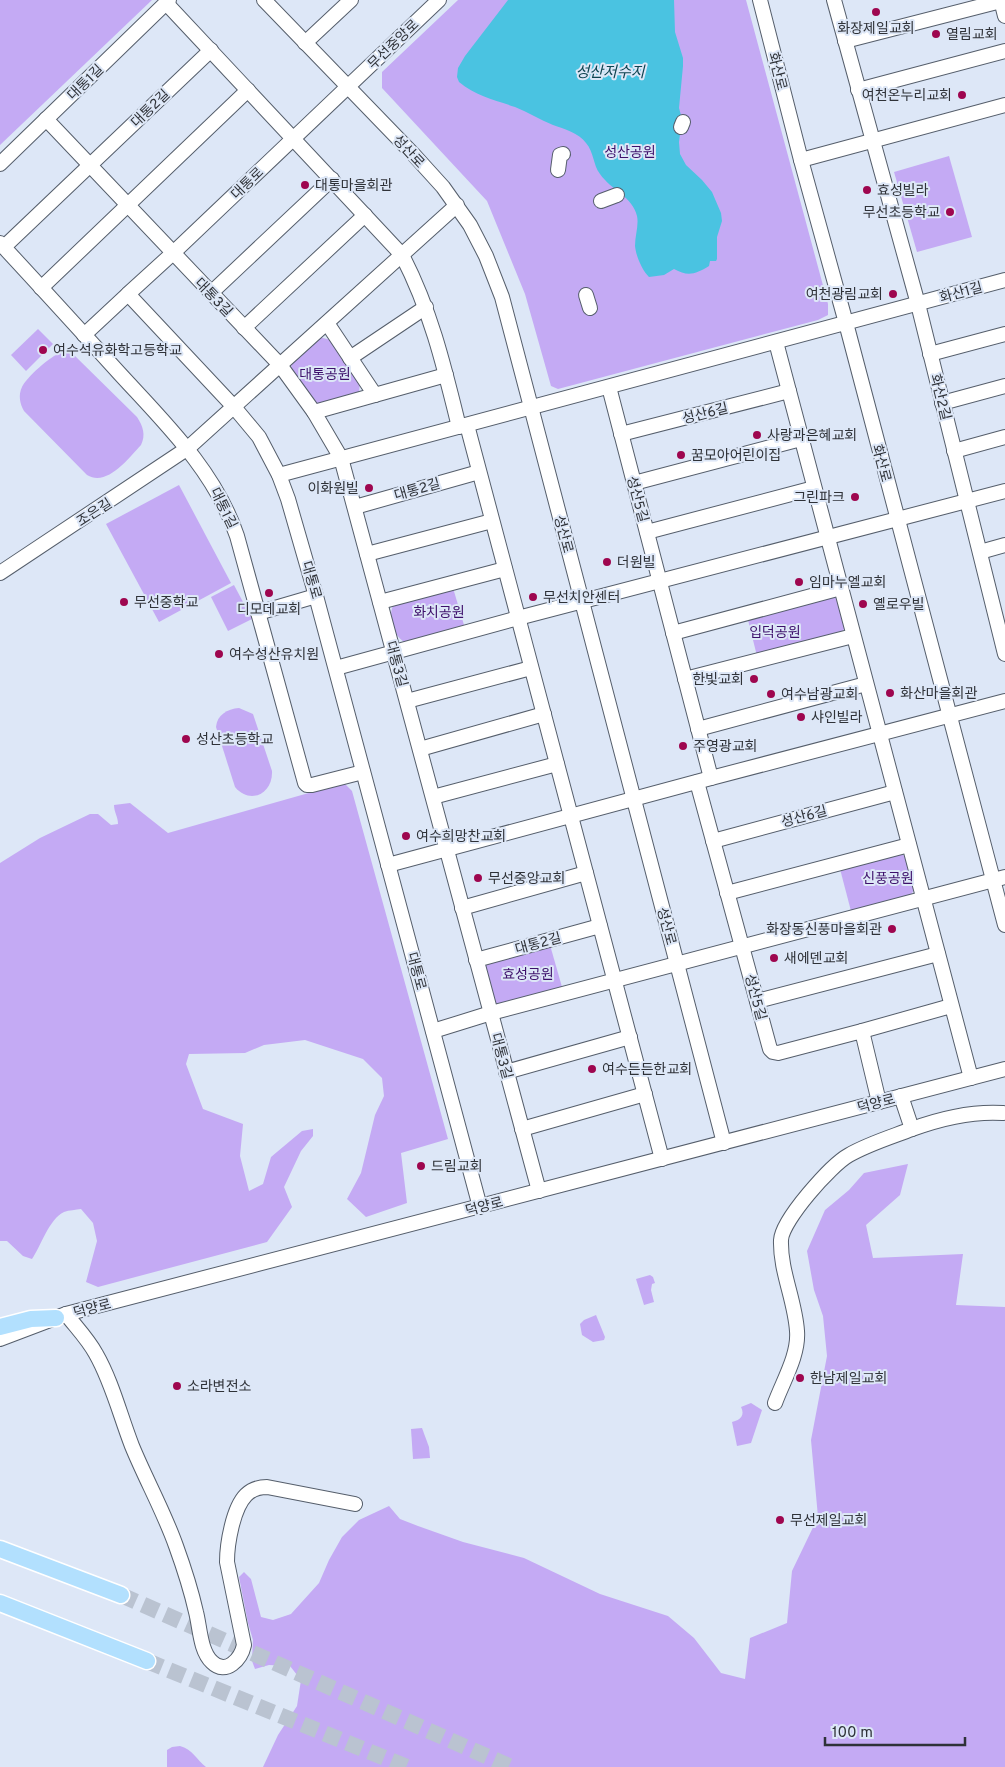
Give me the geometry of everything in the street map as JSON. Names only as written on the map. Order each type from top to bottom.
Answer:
[{"type":"main road","points":[[0,1327],[31,1319],[61,1316]]},
{"type":"main road","points":[[0,1549],[121,1595]]},
{"type":"main road","points":[[0,1603],[147,1661]]},
{"type":"street","name":"성산로","points":[[264,0],[443,187],[470,225],[494,276],[502,296],[724,1143]]},
{"type":"street","points":[[305,43],[351,0]]},
{"type":"street","name":"무선중앙로","points":[[348,87],[439,0]]},
{"type":"street","name":"화산로","points":[[760,0],[800,160],[846,323],[897,519],[951,716],[999,879],[1005,925]]},
{"type":"street","name":"화산2길","points":[[834,0],[918,304],[1004,649]]},
{"type":"street","points":[[845,41],[1001,0],[1005,16]]},
{"type":"street","points":[[168,1],[211,50],[402,254],[426,307],[438,341],[446,375],[479,472],[662,1159]]},
{"type":"street","name":"대통1길","points":[[0,164],[168,1]]},
{"type":"street","name":"대통2길","points":[[90,165],[211,50]]},
{"type":"street","points":[[858,90],[1005,51]]},
{"type":"street","name":"대통로","points":[[348,87],[128,294],[234,407],[259,437],[279,475],[288,499],[336,668],[480,1207]]},
{"type":"street","points":[[41,288],[248,90]]},
{"type":"street","points":[[800,160],[1005,105]]},
{"type":"street","name":"대통3길","points":[[46,119],[280,366],[314,412],[341,458],[539,1191]]},
{"type":"street","points":[[558,170],[560,155],[563,154]]},
{"type":"street","points":[[2,245],[90,165]]},
{"type":"street","points":[[211,293],[332,180]]},
{"type":"street","points":[[601,201],[617,195]]},
{"type":"street","points":[[280,366],[456,205]]},
{"type":"street","points":[[244,328],[365,215]]},
{"type":"street","name":"대통1길","points":[[2,245],[188,448],[217,491],[232,522],[305,783],[312,785],[363,772]]},
{"type":"street","name":"화산1길","points":[[776,342],[1005,280]]},
{"type":"street","points":[[84,335],[128,294]]},
{"type":"street","points":[[350,358],[426,307]]},
{"type":"street","points":[[327,323],[375,395]]},
{"type":"street","points":[[930,354],[1005,334]]},
{"type":"street","points":[[279,475],[776,342],[970,1078]]},
{"type":"street","name":"조은길","points":[[0,573],[188,448],[280,366]]},
{"type":"street","points":[[314,412],[446,375]]},
{"type":"street","points":[[942,403],[1005,386]]},
{"type":"street","name":"성산5길","points":[[608,387],[711,778]]},
{"type":"street","name":"성산6길","points":[[621,434],[789,391]]},
{"type":"street","points":[[954,451],[1005,437]]},
{"type":"street","points":[[634,483],[801,439]]},
{"type":"street","name":"대통2길","points":[[354,507],[479,472]]},
{"type":"street","points":[[646,532],[814,488]]},
{"type":"street","points":[[336,668],[393,651],[1005,491]]},
{"type":"street","points":[[367,554],[492,521]]},
{"type":"street","points":[[980,552],[1005,545]]},
{"type":"street","points":[[380,602],[505,569]]},
{"type":"street","points":[[673,633],[841,588]]},
{"type":"street","points":[[991,598],[1005,594]]},
{"type":"street","points":[[258,613],[316,596]]},
{"type":"street","points":[[685,680],[853,636]]},
{"type":"street","points":[[407,702],[532,668]]},
{"type":"street","points":[[698,729],[866,684]]},
{"type":"street","points":[[388,865],[1005,701]]},
{"type":"street","points":[[420,749],[544,714]]},
{"type":"street","points":[[433,798],[557,764]]},
{"type":"street","name":"성산5길","points":[[697,782],[770,1049],[778,1053],[862,1031]]},
{"type":"street","name":"성산6길","points":[[713,841],[895,792]]},
{"type":"street","points":[[727,893],[909,844]]},
{"type":"street","points":[[462,908],[586,873]]},
{"type":"street","points":[[433,1031],[491,1013],[999,879]]},
{"type":"street","name":"대통2길","points":[[476,960],[600,926]]},
{"type":"street","points":[[757,1001],[938,954]]},
{"type":"street","points":[[879,1102],[862,1031],[952,1006]]},
{"type":"street","points":[[506,1072],[630,1037]]},
{"type":"street","name":"덕양로","points":[[0,1339],[61,1316],[1005,1069]]},
{"type":"street","points":[[522,1128],[645,1094]]},
{"type":"street","name":"덕양로","points":[[901,1096],[912,1129]]},
{"type":"street","points":[[775,1403],[796,1348],[797,1331],[782,1256],[781,1239],[786,1223],[805,1198],[839,1162],[849,1155],[912,1129],[960,1115],[982,1112],[1003,1113]]},
{"type":"street","name":"덕양로","points":[[61,1316],[95,1351],[103,1368],[132,1446],[176,1546],[196,1612],[204,1649],[210,1661],[216,1665],[232,1665],[242,1653],[244,1645],[227,1562],[227,1553],[232,1525],[246,1494],[259,1487],[267,1487],[355,1504]]},
{"type":"green space","points":[[0,0],[152,0],[0,145]]},
{"type":"green space","name":"성산공원","points":[[458,0],[746,0],[828,304],[828,315],[818,320],[558,389],[551,386],[525,294],[487,201],[382,88],[382,72]]},
{"type":"green space","points":[[949,156],[972,237],[917,252],[894,172]]},
{"type":"green space","points":[[38,329],[53,344],[26,371],[11,355]]},
{"type":"green space","name":"대통공원","points":[[319,337],[331,340],[360,381],[359,393],[320,404],[313,401],[291,369],[292,360]]},
{"type":"green space","points":[[61,353],[69,353],[75,356],[137,417],[142,427],[144,434],[141,445],[117,470],[102,477],[95,478],[87,475],[24,411],[21,405],[20,393],[24,383],[45,362]]},
{"type":"green space","points":[[179,485],[231,583],[159,622],[106,524]]},
{"type":"green space","points":[[234,585],[252,619],[228,631],[211,597]]},
{"type":"green space","name":"화치공원","points":[[453,588],[464,625],[404,642],[392,625],[393,605]]},
{"type":"green space","name":"입덕공원","points":[[832,597],[841,600],[848,624],[841,633],[757,656],[748,620]]},
{"type":"green space","points":[[239,708],[253,714],[272,771],[269,786],[265,791],[254,796],[247,795],[235,787],[216,727],[218,719],[223,713]]},
{"type":"green space","points":[[344,783],[352,791],[448,1139],[401,1153],[407,1203],[366,1217],[347,1199],[361,1173],[375,1115],[384,1096],[382,1078],[363,1059],[305,1040],[264,1045],[245,1053],[189,1054],[186,1064],[203,1109],[243,1124],[240,1156],[249,1191],[263,1184],[271,1157],[302,1131],[313,1129],[313,1136],[301,1151],[284,1187],[292,1207],[267,1242],[98,1287],[86,1282],[97,1241],[93,1223],[81,1209],[66,1211],[54,1220],[32,1259],[23,1256],[7,1241],[0,1241],[0,863],[40,838],[90,814],[98,814],[111,825],[118,824],[114,805],[130,803],[168,833]]},
{"type":"green space","name":"신풍공원","points":[[900,853],[906,857],[915,888],[911,895],[851,911],[840,869]]},
{"type":"green space","name":"효성공원","points":[[550,945],[562,987],[497,1005],[491,1002],[482,970],[487,963]]},
{"type":"green space","points":[[908,1164],[900,1195],[866,1225],[873,1258],[963,1254],[956,1305],[1005,1307],[1005,1767],[263,1767],[278,1735],[297,1706],[301,1680],[290,1666],[269,1665],[255,1669],[252,1661],[253,1640],[239,1577],[244,1572],[251,1579],[261,1617],[273,1620],[291,1614],[319,1583],[342,1537],[359,1520],[389,1506],[400,1519],[463,1542],[524,1558],[600,1594],[668,1616],[694,1638],[721,1673],[745,1679],[750,1638],[787,1623],[792,1571],[818,1517],[811,1440],[827,1356],[823,1316],[814,1290],[807,1251],[825,1210],[849,1190],[864,1173]]},
{"type":"green space","points":[[650,1275],[655,1283],[652,1284],[651,1290],[654,1302],[644,1305],[636,1279]]},
{"type":"green space","points":[[596,1315],[605,1337],[604,1340],[593,1342],[582,1335],[580,1324],[584,1320]]},
{"type":"green space","points":[[751,1403],[762,1410],[751,1443],[737,1446],[732,1422],[741,1417],[743,1412],[741,1407]]},
{"type":"green space","points":[[422,1428],[429,1447],[430,1458],[413,1459],[411,1429]]},
{"type":"green space","points":[[180,1746],[191,1752],[206,1767],[167,1767],[167,1750]]},
{"type":"water","name":"성산저수지","points":[[508,0],[674,0],[675,32],[683,58],[679,108],[682,119],[679,142],[680,154],[686,165],[712,192],[721,213],[722,221],[717,237],[716,261],[710,261],[709,266],[696,273],[688,274],[674,269],[664,275],[649,277],[642,267],[635,246],[637,216],[635,209],[600,174],[591,150],[583,140],[571,132],[520,109],[479,94],[459,82],[457,77],[458,68],[465,56]]},
{"type":"tunnel","points":[[121,1595],[511,1767]]},
{"type":"tunnel","points":[[147,1661],[407,1767]]},
{"type":"place","name":"화장제일교회","points":[[876,12]]},
{"type":"place","name":"열림교회","points":[[936,34]]},
{"type":"place","name":"여천온누리교회","points":[[962,95]]},
{"type":"place","name":"대통마을회관","points":[[305,185]]},
{"type":"place","name":"효성빌라","points":[[867,190]]},
{"type":"place","name":"무선초등학교","points":[[950,212]]},
{"type":"place","name":"여천광림교회","points":[[893,294]]},
{"type":"place","name":"여수석유화학고등학교","points":[[43,350]]},
{"type":"place","name":"사랑과은혜교회","points":[[757,435]]},
{"type":"place","name":"꿈모아어린이집","points":[[681,455]]},
{"type":"place","name":"이화원빌","points":[[369,488]]},
{"type":"place","name":"그린파크","points":[[855,497]]},
{"type":"place","name":"더원빌","points":[[607,562]]},
{"type":"place","name":"임마누엘교회","points":[[799,582]]},
{"type":"place","name":"디모데교회","points":[[269,593]]},
{"type":"place","name":"무선치안센터","points":[[533,597]]},
{"type":"place","name":"무선중학교","points":[[124,602]]},
{"type":"place","name":"옐로우빌","points":[[863,604]]},
{"type":"place","name":"여수성산유치원","points":[[219,654]]},
{"type":"place","name":"한빛교회","points":[[754,679]]},
{"type":"place","name":"화산마을회관","points":[[890,693]]},
{"type":"place","name":"여수남광교회","points":[[771,694]]},
{"type":"place","name":"샤인빌라","points":[[801,717]]},
{"type":"place","name":"성산초등학교","points":[[186,739]]},
{"type":"place","name":"주영광교회","points":[[683,746]]},
{"type":"place","name":"여수희망찬교회","points":[[406,836]]},
{"type":"place","name":"무선중앙교회","points":[[478,878]]},
{"type":"place","name":"화장동신풍마을회관","points":[[892,929]]},
{"type":"place","name":"새에덴교회","points":[[774,958]]},
{"type":"place","name":"여수든든한교회","points":[[592,1069]]},
{"type":"place","name":"드림교회","points":[[421,1166]]},
{"type":"place","name":"한남제일교회","points":[[800,1378]]},
{"type":"place","name":"소라변전소","points":[[177,1386]]},
{"type":"place","name":"무선제일교회","points":[[780,1520]]}]
